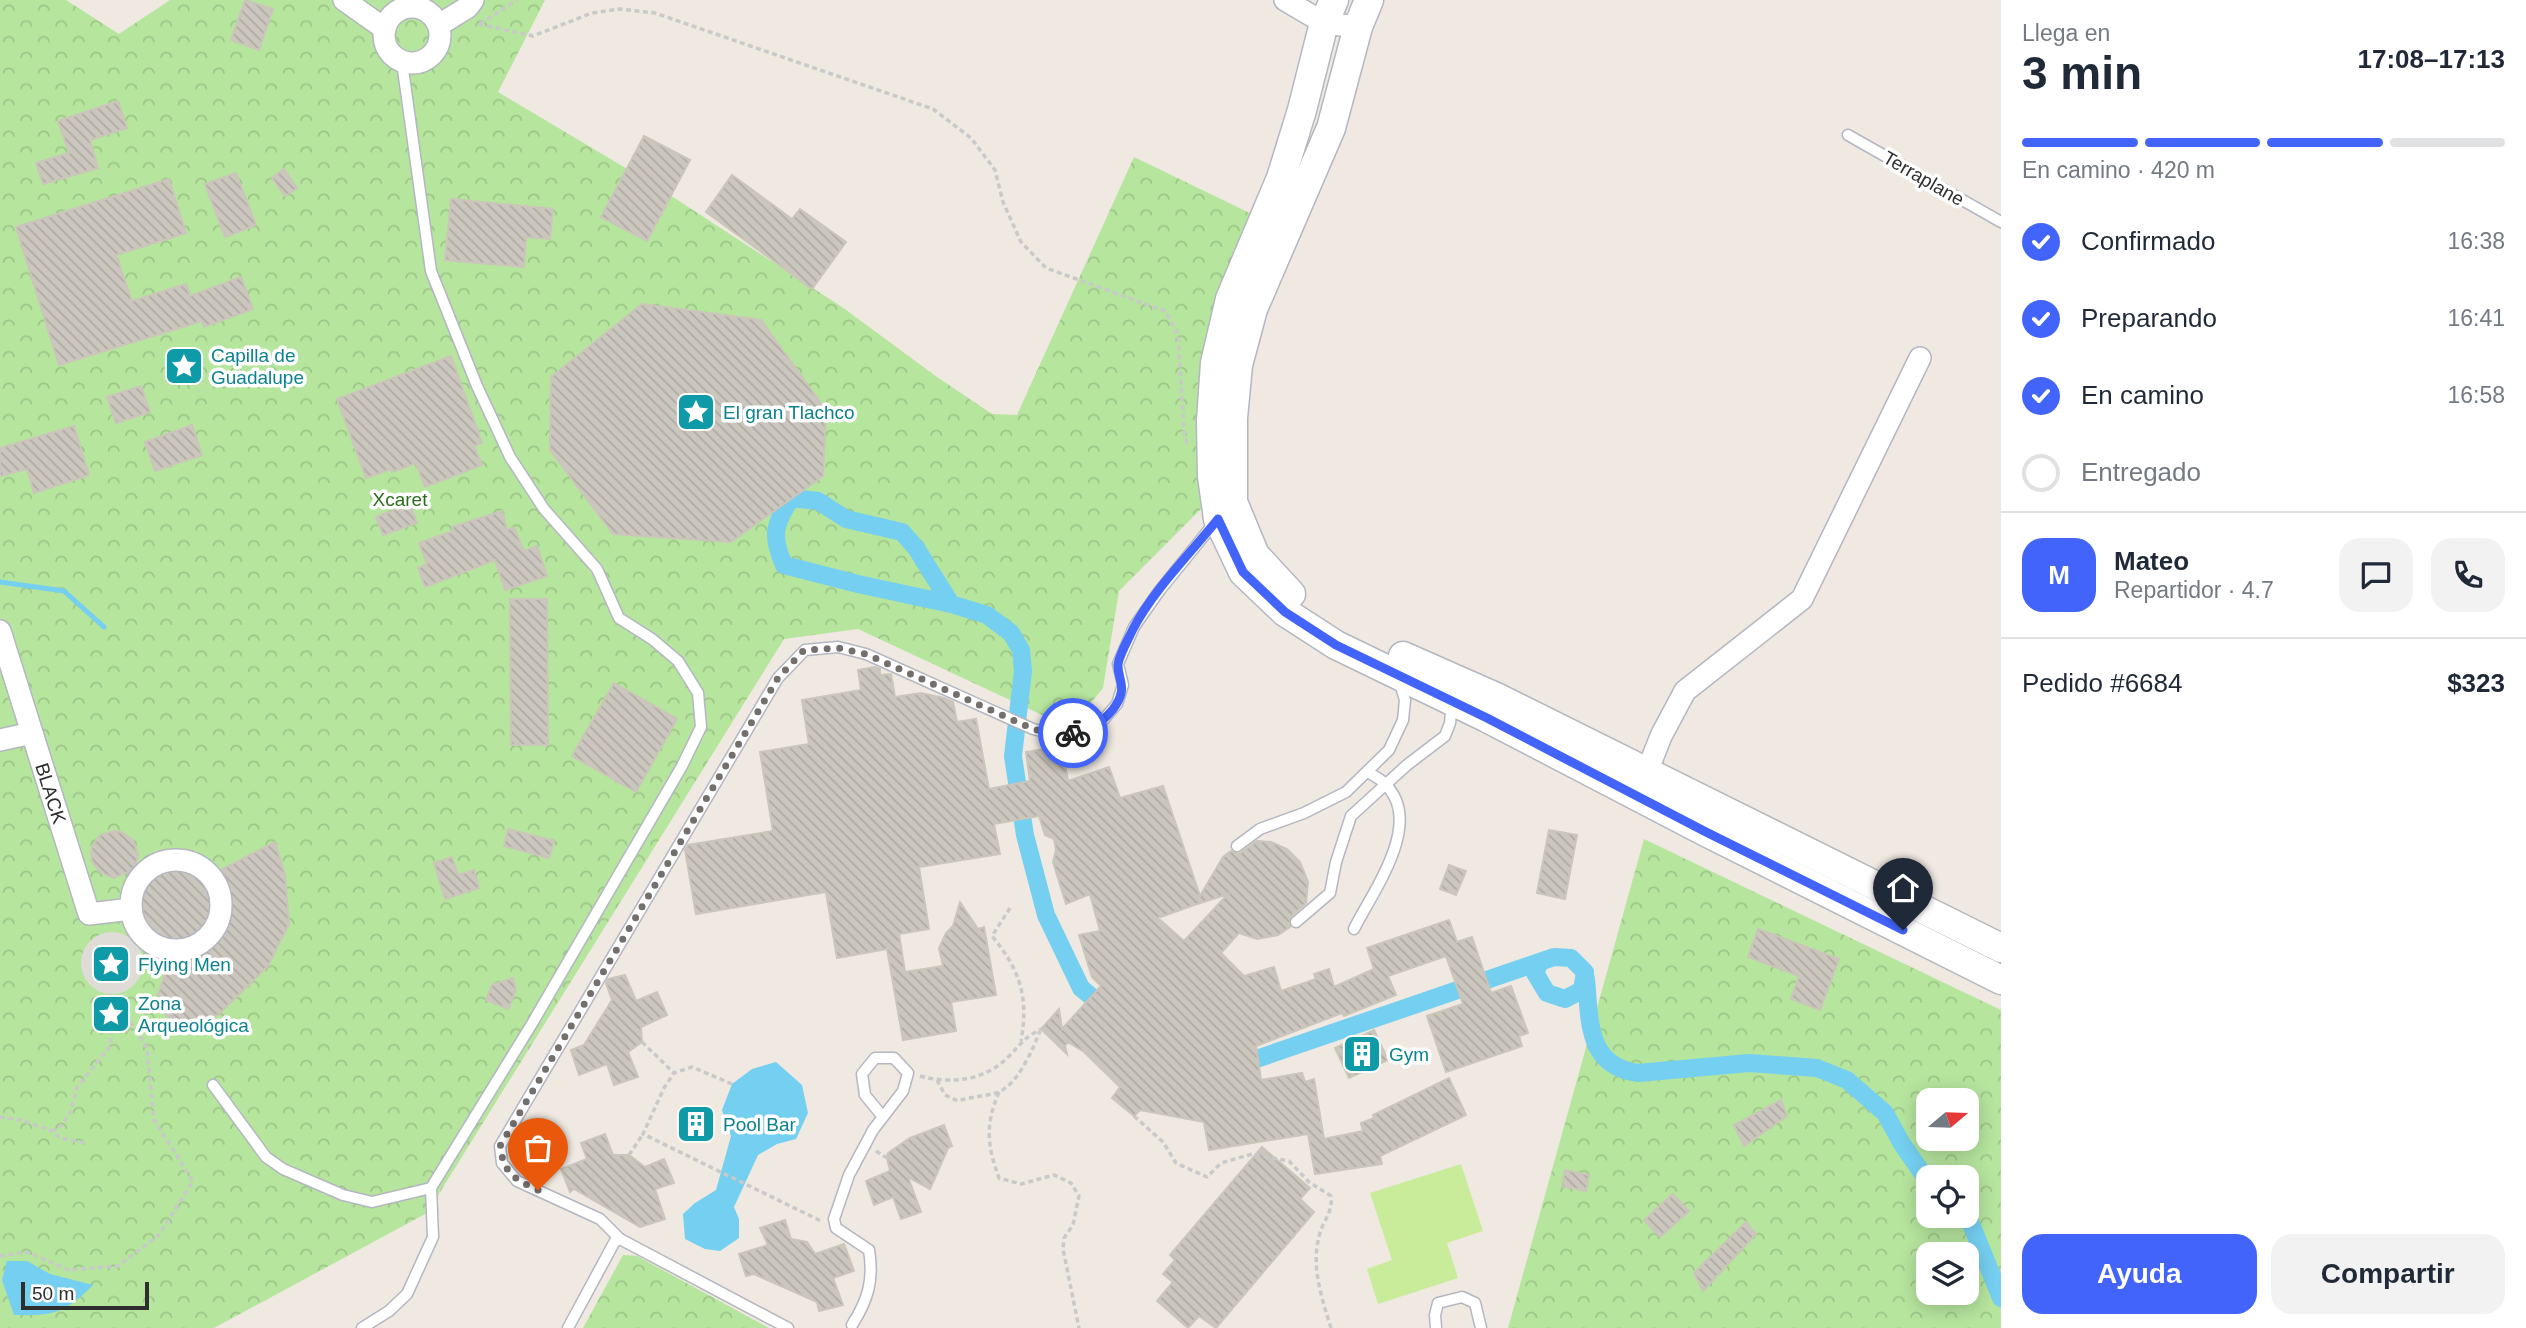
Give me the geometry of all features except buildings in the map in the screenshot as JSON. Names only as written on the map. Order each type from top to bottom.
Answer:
[{"type":"street","points":[[344,0],[385,29]]},
{"type":"street","points":[[439,26],[468,7],[473,0]]},
{"type":"street","points":[[1285,0],[1329,12],[1358,27]]},
{"type":"street","points":[[1369,0],[1358,27],[1331,128],[1253,309],[1238,365],[1225,510],[1255,555],[1289,593],[1340,628],[1706,832],[2001,979]]},
{"type":"street","points":[[400,4],[422,9],[429,13],[439,26],[440,41],[432,56],[418,63],[402,62],[386,46],[385,29],[400,4]]},
{"type":"street","points":[[1329,12],[1281,178],[1230,299],[1215,363],[1211,421],[1212,476],[1243,572],[1285,612],[1336,645],[1397,674],[1457,691],[1647,772],[2001,948]]},
{"type":"street","points":[[1647,772],[1661,736],[1685,691],[1802,599],[1920,358]]},
{"type":"street","name":"BLACK","points":[[0,631],[89,914],[131,909]]},
{"type":"street","points":[[0,740],[32,733]]},
{"type":"street","points":[[180,860],[197,865],[211,876],[220,892],[221,910],[216,927],[205,941],[190,950],[172,951],[154,946],[140,935],[132,919],[131,909],[130,901],[135,884],[146,870],[162,861],[180,860]]},
{"type":"lane","points":[[362,1328],[389,1311],[407,1294],[433,1237],[432,1188],[540,1010],[682,766],[701,727],[698,693],[678,661],[652,639],[619,618],[597,569],[544,509],[510,457],[477,387],[431,271],[402,62]]},
{"type":"lane","name":"Terraplane","points":[[1848,135],[2001,222]]},
{"type":"lane","points":[[788,1328],[620,1239],[600,1219],[517,1181],[502,1163],[500,1146],[778,678],[804,650],[838,648],[866,654],[1033,729],[1054,734],[1082,733],[1104,719],[1117,704],[1123,685],[1118,664],[1134,627],[1160,590],[1225,510]]},
{"type":"lane","points":[[1237,846],[1261,829],[1304,813],[1346,792],[1389,750],[1403,720],[1405,700],[1397,674]]},
{"type":"lane","points":[[1296,922],[1330,893],[1350,816],[1407,765],[1445,736],[1457,691]]},
{"type":"lane","points":[[1354,929],[1399,842],[1402,819],[1387,785],[1367,772]]},
{"type":"lane","points":[[850,1327],[866,1298],[872,1272],[871,1261],[869,1250],[836,1228],[834,1219],[849,1175],[873,1130],[883,1117],[903,1091],[908,1073],[894,1058],[875,1058],[862,1074],[864,1096],[883,1117]]},
{"type":"lane","points":[[213,1085],[266,1157],[283,1170],[343,1195],[372,1202],[432,1188]]},
{"type":"lane","points":[[568,1328],[615,1241],[620,1239]]},
{"type":"lane","points":[[1436,1328],[1438,1304],[1462,1297],[1475,1303],[1481,1328]]},
{"type":"path","points":[[480,24],[533,36],[592,13],[620,9],[655,13],[933,110],[971,138],[995,170],[1003,202],[1021,242],[1046,268],[1166,311],[1178,334],[1184,431],[1194,469],[1212,476]]},
{"type":"path","points":[[1010,908],[992,936],[1007,954],[1025,1000],[1021,1041]]},
{"type":"path","points":[[52,1131],[66,1120],[77,1087],[111,1045],[109,994]]},
{"type":"path","points":[[0,1256],[27,1252],[69,1270],[118,1266],[159,1235],[193,1181],[154,1120],[147,1048],[128,1018],[111,1014]]},
{"type":"path","points":[[908,1073],[937,1080],[968,1079],[985,1074],[1004,1061],[1021,1041],[1041,1029],[1029,1058],[999,1092],[990,1114],[989,1136],[992,1158],[999,1178],[1021,1184],[1054,1175],[1071,1183],[1079,1196],[1073,1225],[1064,1238],[1063,1249],[1079,1328]]},
{"type":"path","points":[[642,1042],[674,1073]]},
{"type":"path","points":[[629,1154],[674,1073],[692,1067],[732,1084]]},
{"type":"path","points":[[937,1080],[945,1095],[958,1101],[999,1092]]},
{"type":"path","points":[[1134,1116],[1163,1142],[1176,1163],[1207,1177],[1222,1163],[1252,1154],[1289,1161],[1309,1182],[1331,1196],[1332,1209],[1319,1235],[1316,1258],[1321,1297],[1331,1328]]},
{"type":"path","points":[[0,1117],[21,1120],[52,1131],[60,1138],[86,1143]]},
{"type":"path","points":[[643,1133],[836,1228]]},
{"type":"green space","name":"Xcaret","points":[[0,0],[66,0],[119,34],[170,0],[545,0],[498,92],[656,186],[842,307],[992,414],[1017,415],[1134,157],[1260,218],[1204,506],[1119,591],[1103,688],[1086,709],[1055,721],[858,629],[784,639],[427,1213],[214,1328],[0,1328]]},
{"type":"green space","points":[[1644,839],[2001,1010],[2001,1328],[1508,1328]]},
{"type":"green space","points":[[1461,1164],[1483,1231],[1447,1243],[1458,1278],[1378,1304],[1367,1269],[1392,1260],[1370,1193]]},
{"type":"green space","points":[[623,1255],[637,1256],[769,1328],[583,1328]]},
{"type":"shaded area","points":[[106,932],[118,932],[134,941],[141,951],[141,975],[134,985],[118,994],[106,994],[95,989],[86,980],[81,969],[81,957],[86,946],[95,937]]},
{"type":"water","points":[[776,1062],[802,1085],[808,1113],[796,1139],[777,1144],[758,1155],[734,1207],[739,1219],[739,1238],[720,1251],[705,1249],[685,1239],[683,1214],[716,1190],[731,1136],[722,1110],[732,1084],[752,1069]]},
{"type":"water","points":[[7,1261],[27,1261],[50,1274],[93,1285],[74,1302],[58,1311],[39,1315],[14,1315],[2,1280]]},
{"type":"waterway","points":[[951,604],[916,548],[902,532],[846,519],[818,501],[791,498],[776,531],[777,546],[784,565],[951,604],[987,615],[1011,633],[1021,650],[1023,671],[1013,756],[1025,835],[1046,915],[1081,988],[1110,1012]]},
{"type":"waterway","points":[[0,582],[64,591],[104,627]]},
{"type":"waterway","points":[[1236,1066],[1554,957],[1571,958],[1585,972],[1582,990],[1565,999],[1547,993],[1535,973],[1540,962]]},
{"type":"waterway","points":[[1586,979],[1588,1010],[1594,1039],[1608,1061],[1621,1069],[1638,1073],[1749,1063],[1817,1068],[1847,1080],[1885,1113],[1917,1165]]},
{"type":"waterway","points":[[1973,1228],[2001,1298]]},
{"type":"way so far","points":[[538,1190],[517,1181],[502,1163],[500,1146],[778,678],[804,650],[838,648],[866,654],[1033,729],[1054,734],[1073,733]]},
{"type":"place","name":"Capilla de Guadalupe","points":[[184,366]]},
{"type":"place","name":"El gran Tlachco","points":[[696,412]]},
{"type":"place","name":"Flying Men","points":[[111,964]]},
{"type":"place","name":"Zona Arqueológica","points":[[111,1014]]},
{"type":"place","name":"Gym","points":[[1362,1054]]},
{"type":"place","name":"Pool Bar","points":[[696,1124]]},
{"type":"route","points":[[1073,733],[1082,733],[1104,719],[1117,704],[1123,685],[1118,664],[1134,627],[1160,590],[1218,519],[1243,572],[1285,612],[1336,645],[1487,718],[1706,832],[1903,930]]}]
